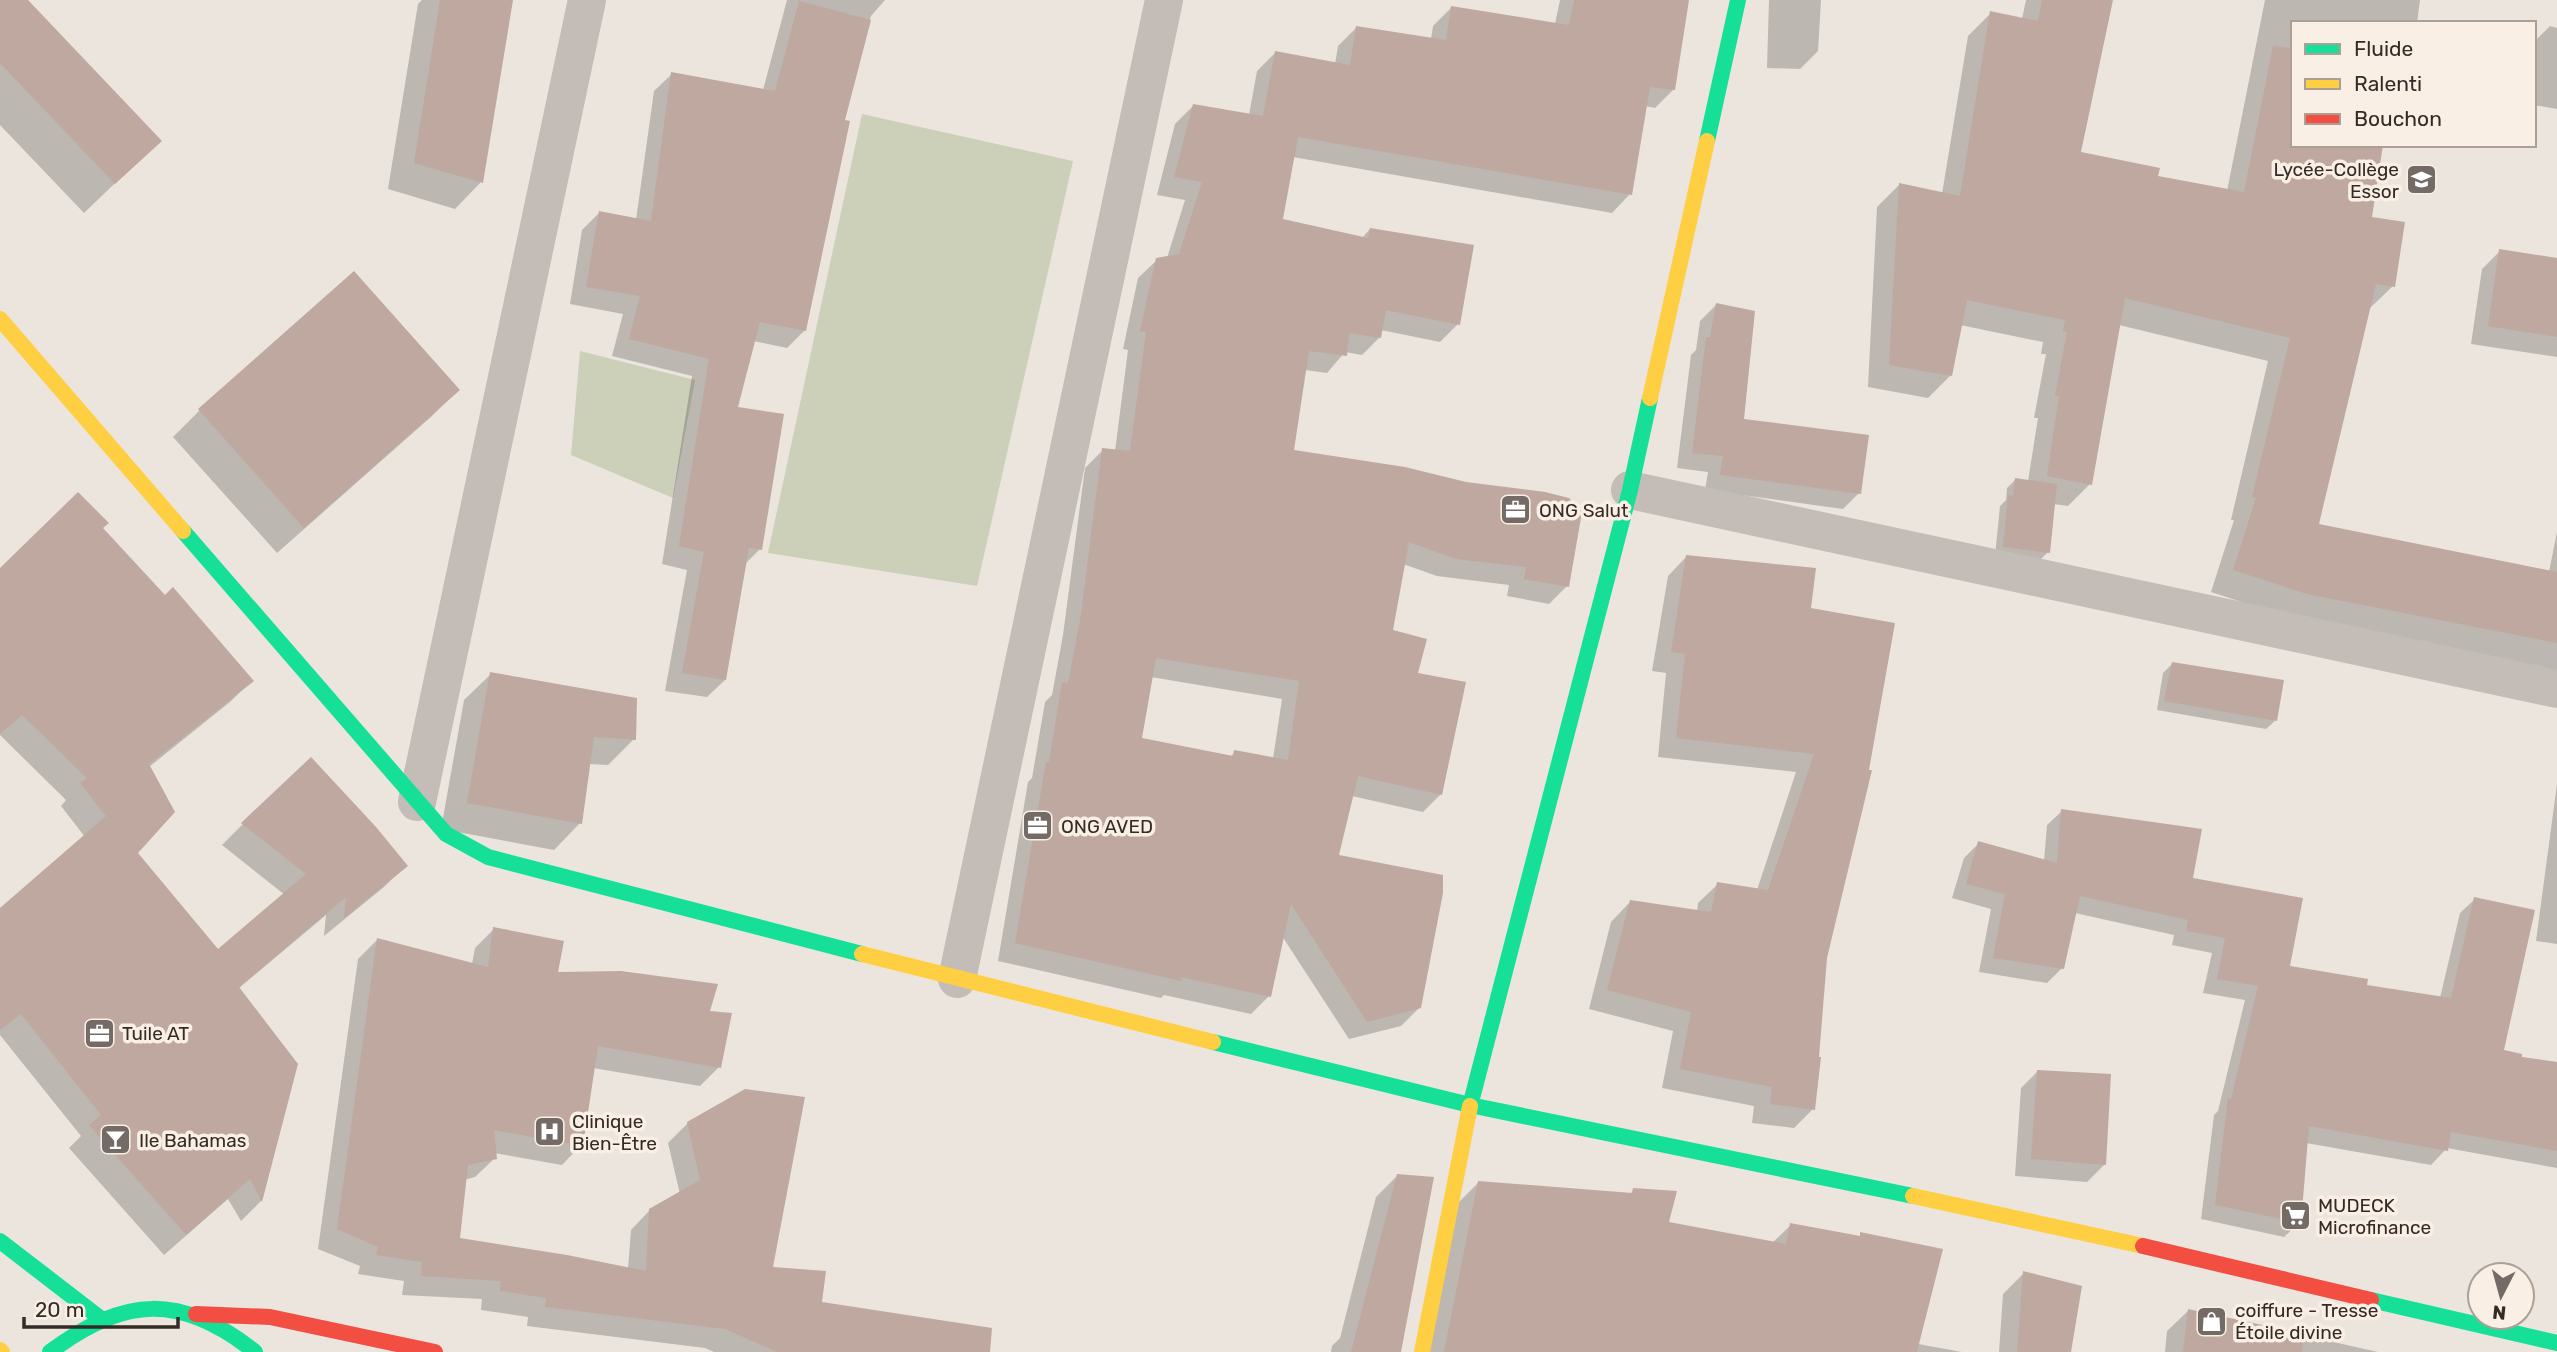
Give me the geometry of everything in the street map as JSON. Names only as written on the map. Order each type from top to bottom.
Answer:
[{"type":"main road","points":[[1422,1352],[1470,1105],[1630,490],[1738,0]]},
{"type":"main road","points":[[0,319],[446,834],[488,857],[957,979],[1470,1105],[2052,1225],[2557,1343]]},
{"type":"main road","points":[[0,1241],[100,1318]]},
{"type":"main road","points":[[50,1352],[71,1334],[100,1318],[126,1310],[152,1308],[196,1314],[270,1317],[435,1352]]},
{"type":"main road","points":[[196,1314],[236,1334],[255,1352]]},
{"type":"street","points":[[417,802],[587,0]]},
{"type":"street","points":[[957,979],[1164,0]]},
{"type":"street","points":[[1630,490],[2557,689]]},
{"type":"green space","points":[[862,114],[1073,161],[977,586],[768,553]]},
{"type":"green space","points":[[580,351],[695,380],[673,498],[571,455]]},
{"type":"building","points":[[0,0],[28,0],[162,141],[115,184],[0,63]]},
{"type":"building","points":[[440,0],[513,0],[483,183],[414,163]]},
{"type":"building","points":[[1574,0],[1689,0],[1675,90],[1650,87],[1632,195],[1298,137],[1283,219],[1368,238],[1370,228],[1474,245],[1460,325],[1386,310],[1381,338],[1349,333],[1347,356],[1309,351],[1294,450],[1405,467],[1466,482],[1545,492],[1569,498],[1582,512],[1569,587],[1524,579],[1526,567],[1456,559],[1409,542],[1393,630],[1427,639],[1418,673],[1466,682],[1442,795],[1358,776],[1339,855],[1443,875],[1443,893],[1421,1008],[1367,1022],[1291,904],[1271,997],[1181,977],[1181,981],[1015,943],[1062,682],[1068,683],[1081,615],[1102,448],[1130,451],[1146,332],[1140,331],[1156,258],[1179,254],[1202,182],[1174,177],[1193,104],[1263,116],[1275,51],[1350,65],[1356,26],[1446,40],[1451,6],[1569,25]],"holes":[[[1156,658],[1299,681],[1288,760],[1234,750],[1233,756],[1142,738]]]},
{"type":"building","points":[[2042,0],[2113,0],[2081,152],[2160,168],[2158,176],[2244,192],[2273,46],[2291,48],[2291,147],[2383,147],[2372,217],[2405,222],[2395,287],[2376,284],[2319,524],[2557,572],[2557,643],[2307,594],[2233,570],[2256,498],[2252,497],[2290,338],[2125,298],[2092,485],[2047,476],[2059,396],[2055,396],[2067,332],[2063,331],[2065,320],[1967,300],[1952,376],[1889,365],[1899,183],[1960,196],[1990,11],[2038,21]]},
{"type":"building","points":[[799,1],[871,20],[845,120],[850,121],[806,331],[760,322],[738,407],[784,414],[762,550],[749,548],[726,680],[682,673],[704,552],[679,546],[709,359],[629,339],[640,296],[586,287],[599,211],[651,221],[671,72],[775,91]]},
{"type":"building","points":[[2499,249],[2557,258],[2557,337],[2488,326]]},
{"type":"building","points":[[354,271],[460,390],[304,528],[198,409]]},
{"type":"building","points":[[1716,303],[1755,311],[1744,419],[1869,435],[1861,494],[1720,475],[1723,456],[1692,453],[1706,337],[1710,337]]},
{"type":"building","points":[[2015,478],[2057,484],[2050,553],[2003,547],[2008,495],[2013,496]]},
{"type":"building","points":[[78,492],[109,523],[103,528],[165,595],[173,587],[254,681],[149,764],[175,812],[138,853],[218,949],[306,874],[241,823],[311,757],[408,866],[344,918],[346,897],[239,987],[298,1064],[262,1202],[250,1179],[186,1235],[89,1125],[101,1115],[21,1014],[0,1030],[0,908],[106,816],[80,783],[87,778],[22,715],[0,734],[0,568]]},
{"type":"building","points":[[1686,555],[1816,568],[1811,608],[1895,623],[1869,770],[1872,770],[1827,958],[1815,1110],[1770,1104],[1772,1087],[1680,1069],[1691,1012],[1607,990],[1630,900],[1711,912],[1717,882],[1768,890],[1814,754],[1676,738],[1685,654],[1671,652]]},
{"type":"building","points":[[2172,662],[2284,680],[2277,721],[2164,701]]},
{"type":"building","points":[[490,672],[637,698],[636,740],[594,737],[582,824],[467,803]]},
{"type":"building","points":[[2061,809],[2202,829],[2193,878],[2303,898],[2290,966],[2368,979],[2367,985],[2451,998],[2474,897],[2535,910],[2504,1050],[2522,1054],[2522,1057],[2557,1062],[2557,1151],[2451,1132],[2448,1151],[2309,1126],[2301,1223],[2215,1205],[2228,1098],[2231,1099],[2258,986],[2217,979],[2225,938],[2186,931],[2188,920],[2080,896],[2064,969],[1993,958],[2005,894],[1966,884],[1978,841],[2057,863]]},
{"type":"building","points":[[493,927],[564,941],[558,972],[621,971],[718,984],[710,1011],[732,1013],[721,1068],[598,1046],[583,1146],[494,1130],[497,1159],[468,1165],[460,1238],[646,1271],[649,1209],[700,1180],[687,1122],[745,1089],[805,1097],[773,1267],[826,1271],[822,1302],[992,1328],[990,1352],[777,1352],[725,1329],[545,1307],[546,1298],[500,1291],[501,1281],[421,1276],[422,1262],[376,1255],[378,1247],[337,1229],[377,938],[488,967]]},
{"type":"building","points":[[2037,1070],[2111,1074],[2106,1165],[2031,1159]]},
{"type":"building","points":[[1397,1174],[1434,1177],[1401,1352],[1351,1352]]},
{"type":"building","points":[[1478,1181],[1632,1193],[1633,1188],[1677,1191],[1669,1222],[1786,1244],[1790,1223],[1860,1236],[1860,1232],[1943,1249],[1917,1352],[1444,1352]]},
{"type":"building","points":[[2023,1271],[2082,1286],[2071,1352],[2017,1352]]},
{"type":"building","points":[[2188,1309],[2304,1334],[2302,1352],[2183,1352]]},
{"type":"traffic: fast","points":[[1707,141],[1738,0]]},
{"type":"traffic: fast","points":[[1470,1106],[1630,490],[1650,398]]},
{"type":"traffic: fast","points":[[183,531],[446,834],[488,857],[862,954]]},
{"type":"traffic: fast","points":[[1213,1042],[1470,1105],[1913,1196]]},
{"type":"traffic: fast","points":[[0,1241],[100,1318]]},
{"type":"traffic: fast","points":[[2371,1300],[2557,1343]]},
{"type":"traffic: fast","points":[[50,1352],[103,1320],[128,1312],[152,1309],[177,1311],[202,1319],[255,1352]]},
{"type":"traffic: slow","points":[[1650,398],[1707,141]]},
{"type":"traffic: slow","points":[[0,319],[183,531]]},
{"type":"traffic: slow","points":[[862,954],[1213,1042]]},
{"type":"traffic: slow","points":[[1422,1352],[1470,1106]]},
{"type":"traffic: slow","points":[[1913,1196],[2143,1246]]},
{"type":"traffic: jam","points":[[2143,1246],[2371,1300]]},
{"type":"traffic: jam","points":[[196,1314],[270,1317],[435,1352]]},
{"type":"place","name":"Lycée-Collège Essor","points":[[2422,180]]},
{"type":"place","name":"ONG Salut","points":[[1516,510]]},
{"type":"place","name":"ONG AVED","points":[[1038,826]]},
{"type":"place","name":"Tuile AT","points":[[99,1033]]},
{"type":"place","name":"Clinique Bien-Être","points":[[549,1132]]},
{"type":"place","name":"Ile Bahamas","points":[[116,1140]]},
{"type":"place","name":"MUDECK Microfinance","points":[[2295,1216]]},
{"type":"place","name":"coiffure - Tresse Étoile divine","points":[[2212,1321]]}]
